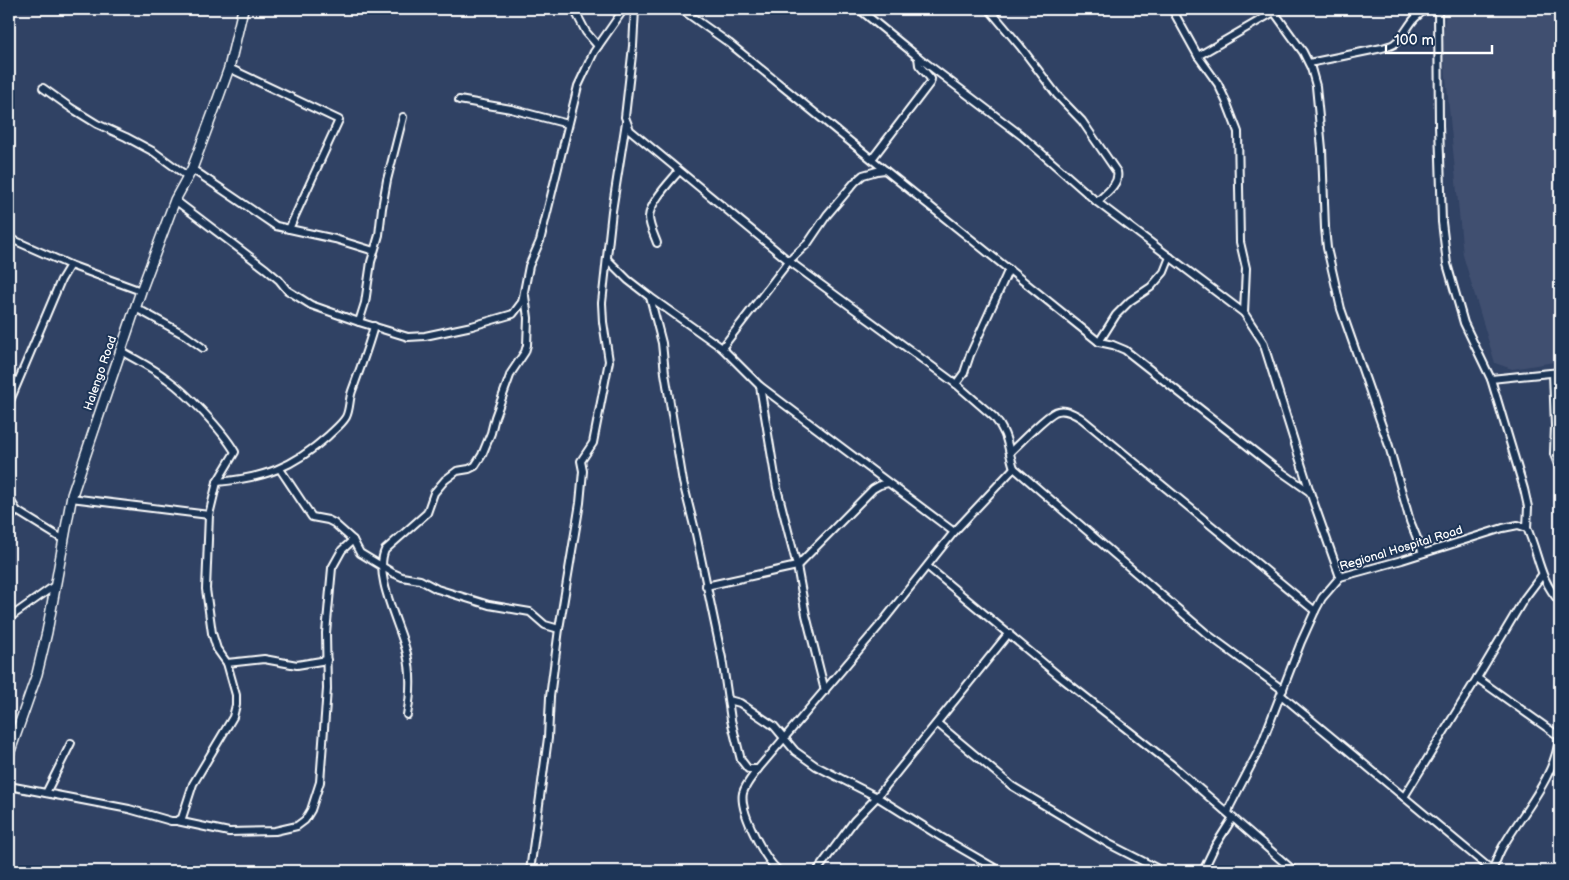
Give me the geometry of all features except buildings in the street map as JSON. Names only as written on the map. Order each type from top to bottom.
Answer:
[{"type":"street","name":"Halengo Road","points":[[9,754],[36,674],[47,632],[71,498],[141,291],[175,200],[190,172],[228,68],[243,9]]},
{"type":"street","points":[[574,9],[586,32],[598,46]]},
{"type":"street","points":[[175,200],[266,269],[298,298],[326,311],[408,337],[441,333],[513,314],[522,302],[529,266],[540,241],[578,86],[598,46],[624,9]]},
{"type":"street","points":[[530,871],[548,738],[550,697],[558,628],[580,503],[583,471],[581,462],[593,443],[608,371],[608,354],[602,322],[602,303],[612,212],[626,122],[635,9]]},
{"type":"street","points":[[682,9],[729,43],[1100,342],[1125,350],[1273,466],[1310,492]]},
{"type":"street","points":[[859,9],[918,57],[1022,136],[1097,202],[1244,313],[1263,342],[1310,492],[1340,577]]},
{"type":"street","points":[[989,9],[1057,95],[1082,121],[1117,172],[1118,178],[1116,183],[1097,202]]},
{"type":"street","points":[[1172,9],[1198,56],[1218,84],[1238,132],[1240,242],[1246,268],[1244,313]]},
{"type":"street","points":[[1309,63],[1394,44],[1410,22],[1419,13],[1428,9]]},
{"type":"street","points":[[1438,9],[1442,222],[1446,264],[1464,323],[1491,379],[1524,489],[1528,507],[1527,528],[1533,541],[1542,576],[1560,602]]},
{"type":"street","points":[[1198,56],[1273,10],[1309,63],[1316,86],[1322,149],[1325,228],[1335,286],[1341,309],[1397,470],[1410,521],[1423,553]]},
{"type":"street","points":[[872,160],[930,83],[931,79],[919,65],[918,57]]},
{"type":"street","points":[[228,68],[338,120],[289,229]]},
{"type":"street","points":[[43,88],[97,124],[126,137],[190,172],[270,223],[374,251]]},
{"type":"street","points":[[459,100],[511,109],[568,124]]},
{"type":"street","points":[[359,322],[379,235],[384,194],[403,117]]},
{"type":"street","points":[[626,122],[630,130],[789,261],[956,384],[994,417],[1005,434],[1014,468],[1207,634],[1282,693],[1493,871],[1503,845],[1555,760],[1560,736],[1477,678]]},
{"type":"street","points":[[722,348],[789,261],[808,243],[827,215],[855,182],[863,175],[885,170]]},
{"type":"street","points":[[657,243],[649,219],[650,210],[679,171]]},
{"type":"street","points":[[9,238],[70,266],[141,291]]},
{"type":"street","points":[[1100,342],[1116,315],[1130,301],[1151,287],[1164,272],[1170,257]]},
{"type":"street","points":[[608,260],[628,280],[650,297],[722,348],[760,386],[954,532]]},
{"type":"street","points":[[9,403],[61,280],[70,266]]},
{"type":"street","points":[[956,384],[964,373],[970,355],[1009,269]]},
{"type":"street","points":[[407,715],[412,687],[407,652],[385,584],[382,556],[385,550],[427,513],[434,494],[445,480],[456,471],[469,470],[475,466],[482,455],[511,373],[525,352],[527,345],[528,318],[524,294]]},
{"type":"street","points":[[650,297],[662,343],[665,373],[683,482],[722,658],[731,720],[741,760],[748,769],[758,770]]},
{"type":"street","points":[[136,308],[185,335],[204,348]]},
{"type":"street","points":[[217,482],[240,480],[280,469],[305,454],[337,428],[346,418],[352,393],[374,326]]},
{"type":"street","points":[[121,351],[166,378],[180,389],[229,442],[235,452],[217,482],[209,515],[206,589],[212,632],[217,649],[226,663],[236,695],[233,717],[193,784],[182,818],[177,821]]},
{"type":"street","points":[[1491,379],[1560,372]]},
{"type":"street","points":[[1553,373],[1554,454],[1560,470]]},
{"type":"street","points":[[760,386],[777,488],[797,566],[806,615],[825,691]]},
{"type":"street","points":[[1010,452],[1053,412],[1065,410],[1081,418],[1315,611]]},
{"type":"street","points":[[779,871],[774,867],[762,848],[750,823],[742,799],[743,791],[758,770],[928,566],[954,532],[1014,468]]},
{"type":"street","points":[[280,469],[312,517],[328,520],[342,529],[353,540],[360,553],[402,577],[420,580],[437,589],[489,605],[530,612],[545,624],[558,628]]},
{"type":"street","points":[[706,586],[797,566],[872,489],[880,484],[888,484]]},
{"type":"street","points":[[9,498],[17,511],[64,540]]},
{"type":"street","points":[[71,498],[209,515]]},
{"type":"street","points":[[9,519],[17,511]]},
{"type":"street","name":"Regional Hospital Road","points":[[1203,871],[1230,816],[1230,806],[1260,748],[1315,611],[1322,598],[1340,577],[1503,528],[1518,525],[1527,528]]},
{"type":"street","points":[[9,786],[129,809],[171,821],[229,832],[274,831],[298,826],[305,820],[311,810],[320,782],[327,689],[326,632],[332,568],[342,550],[353,540]]},
{"type":"street","points":[[928,566],[1294,871]]},
{"type":"street","points":[[1404,797],[1524,599],[1542,576]]},
{"type":"street","points":[[9,618],[54,586]]},
{"type":"street","points":[[817,871],[854,821],[877,797],[1008,633]]},
{"type":"street","points":[[226,663],[264,659],[297,665],[326,660]]},
{"type":"street","points":[[729,700],[740,703],[774,726],[796,751],[816,766],[877,797],[1000,871]]},
{"type":"street","points":[[937,723],[1012,786],[1109,844],[1162,871]]},
{"type":"street","points":[[46,793],[71,743]]},
{"type":"shaded area","points":[[1446,9],[1560,9],[1560,361],[1512,369],[1495,363],[1463,255],[1443,45]]}]
